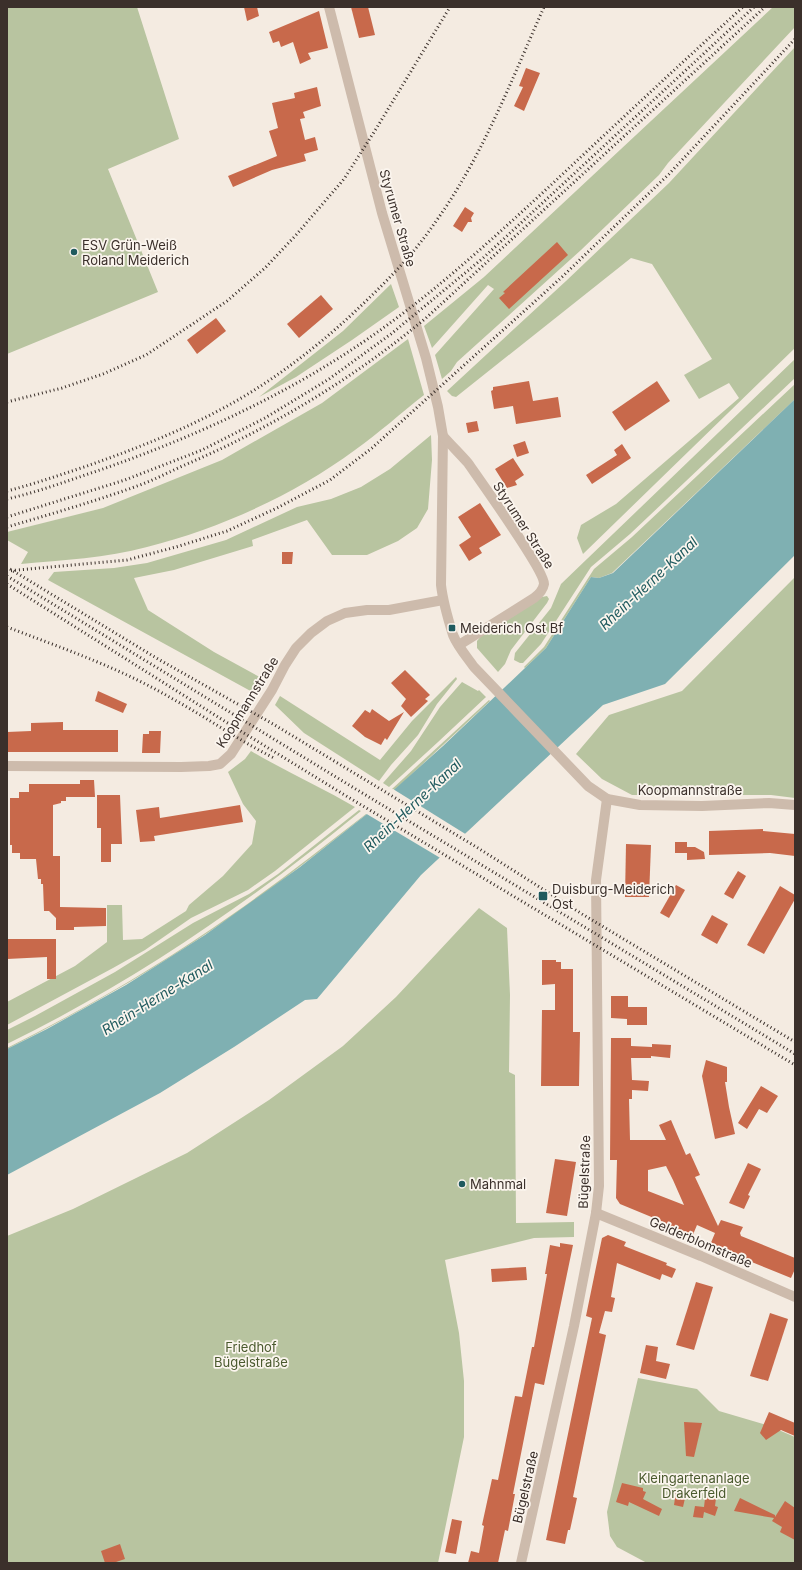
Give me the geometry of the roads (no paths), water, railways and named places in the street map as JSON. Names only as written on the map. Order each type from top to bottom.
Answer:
[{"type":"street","name":"Styrumer Straße","points":[[329,7],[382,213],[426,358],[438,407],[443,436],[441,586]]},
{"type":"street","name":"Styrumer Straße","points":[[443,436],[467,462],[519,537],[542,575],[544,583],[539,594],[534,598],[459,645]]},
{"type":"street","name":"Koopmannstraße","points":[[441,586],[443,600],[453,635],[474,667],[588,786],[607,799],[640,805],[702,806],[769,803],[795,805]]},
{"type":"street","name":"Koopmannstraße","points":[[7,766],[181,767],[210,766],[220,764],[232,754],[296,648],[311,633],[327,621],[345,613],[367,610],[389,610],[443,600]]},
{"type":"street","name":"Bügelstraße","points":[[521,1563],[574,1326],[596,1213],[599,1186],[596,880],[607,799]]},
{"type":"street","name":"Gelderblomstraße","points":[[596,1213],[701,1256],[795,1297]]},
{"type":"water","name":"Rhein-Herne-Kanal","points":[[795,399],[795,555],[665,684],[603,705],[421,875],[317,999],[305,1000],[234,1047],[160,1093],[7,1175],[7,1049],[47,1029],[126,985],[205,935],[300,867],[367,814],[443,746],[546,648],[591,577],[599,578],[613,573]]},
{"type":"railway","points":[[7,402],[62,388],[103,374],[146,355],[227,301],[265,268],[296,235],[344,179],[450,7]]},
{"type":"railway","points":[[7,491],[107,459],[186,427],[224,408],[260,387],[308,352],[338,327],[402,264],[427,234],[451,199],[467,173],[495,118],[544,7]]},
{"type":"railway","points":[[7,499],[41,490],[97,471],[174,442],[250,408],[286,389],[356,347],[411,307],[472,256],[743,7]]},
{"type":"railway","points":[[7,517],[125,480],[202,450],[265,418],[329,379],[391,334],[482,259],[754,7]]},
{"type":"railway","points":[[7,527],[90,502],[152,480],[219,450],[250,434],[312,400],[341,381],[399,340],[426,318],[765,7]]},
{"type":"railway","points":[[7,571],[127,560],[176,547],[227,531],[277,508],[330,480],[372,448],[562,277],[669,174],[795,39]]},
{"type":"railway","points":[[10,569],[158,659],[273,724],[478,848],[582,914],[795,1042]]},
{"type":"railway","points":[[7,576],[354,788],[795,1054]]},
{"type":"railway","points":[[7,584],[343,794],[795,1065]]},
{"type":"railway","points":[[7,627],[132,677],[184,705],[274,758]]},
{"type":"place","name":"ESV Grün-Weiß Roland Meiderich","points":[[74,252]]},
{"type":"place","name":"Meiderich Ost Bf","points":[[452,628]]},
{"type":"place","name":"Duisburg-Meiderich Ost","points":[[543,896]]},
{"type":"place","name":"Mahnmal","points":[[462,1184]]},
{"type":"park label","name":"Friedhof Bügelstraße","points":[[251,1354]]},
{"type":"park label","name":"Kleingartenanlage Drakerfeld","points":[[694,1486]]}]
